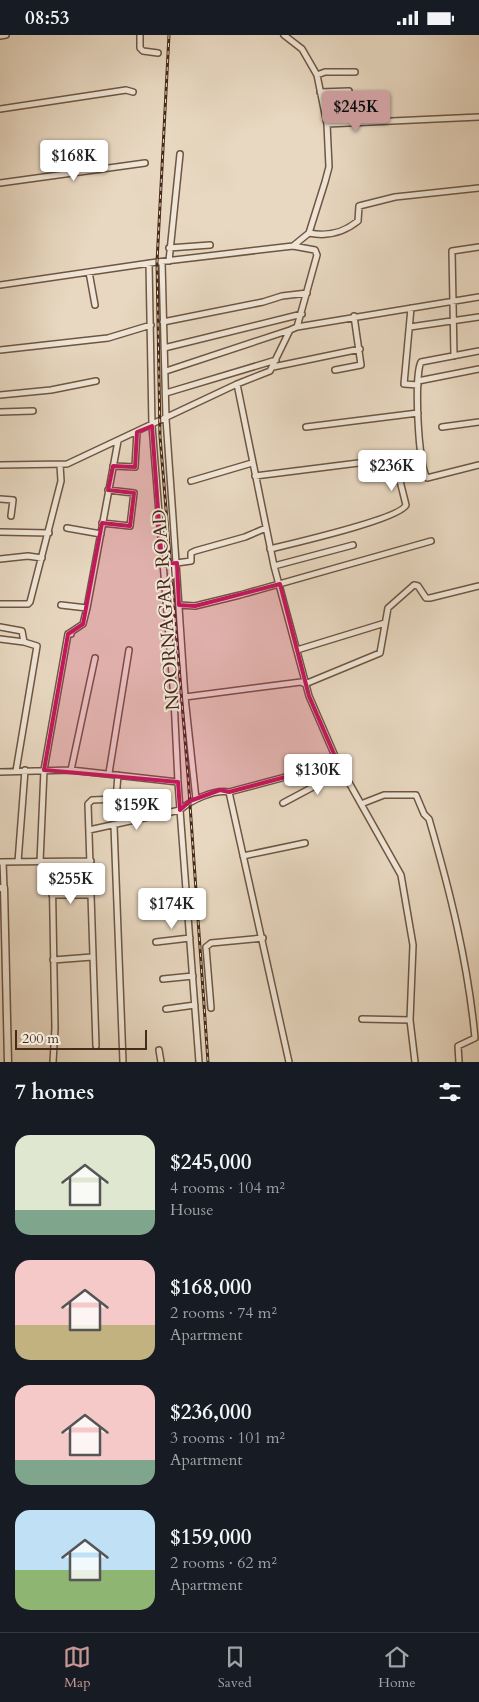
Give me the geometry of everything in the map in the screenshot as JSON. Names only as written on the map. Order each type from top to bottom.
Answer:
[{"type":"street","points":[[0,36],[6,35]]},
{"type":"street","points":[[140,35],[140,48],[143,51],[158,53]]},
{"type":"street","points":[[284,35],[302,49],[317,75],[327,124],[329,167],[309,233],[293,246]]},
{"type":"street","points":[[317,75],[325,72],[355,72]]},
{"type":"street","points":[[0,109],[126,90],[133,92]]},
{"type":"street","points":[[320,92],[349,91]]},
{"type":"street","points":[[327,124],[479,117]]},
{"type":"street","points":[[169,261],[180,154]]},
{"type":"street","points":[[0,183],[145,163]]},
{"type":"street","points":[[309,233],[332,234],[348,229],[358,221],[360,206],[395,197],[479,188]]},
{"type":"street","points":[[169,248],[210,245]]},
{"type":"street","points":[[193,246],[194,258]]},
{"type":"street","points":[[0,285],[162,261],[293,246],[315,250],[317,255],[297,327]]},
{"type":"street","points":[[454,355],[452,251],[479,247]]},
{"type":"street","name":"NOORNAGAR_ROAD","points":[[162,261],[166,419],[185,697],[196,799]]},
{"type":"street","points":[[149,263],[152,426],[174,699],[178,782],[199,1062]]},
{"type":"street","points":[[89,272],[95,305]]},
{"type":"street","points":[[163,321],[263,302],[282,296],[307,293]]},
{"type":"street","points":[[166,371],[297,327],[354,316],[479,297]]},
{"type":"street","points":[[411,308],[404,384],[418,383],[479,369]]},
{"type":"street","points":[[164,348],[302,314]]},
{"type":"street","points":[[335,370],[361,365],[354,316]]},
{"type":"street","points":[[410,327],[479,317]]},
{"type":"street","points":[[0,350],[108,338],[151,325]]},
{"type":"street","points":[[274,367],[290,330]]},
{"type":"street","points":[[0,465],[60,465],[152,426],[237,384],[265,374],[274,367],[360,349]]},
{"type":"street","points":[[479,351],[421,362],[418,383],[418,413],[422,455],[427,478],[479,465]]},
{"type":"street","points":[[166,393],[276,360]]},
{"type":"street","points":[[0,395],[51,390],[96,381]]},
{"type":"street","points":[[237,384],[270,549],[305,684],[338,763],[401,875],[413,945],[410,1020],[415,1062]]},
{"type":"street","points":[[0,413],[33,411]]},
{"type":"street","points":[[306,427],[418,413]]},
{"type":"street","points":[[442,427],[479,422]]},
{"type":"street","points":[[113,466],[135,467],[138,432]]},
{"type":"street","points":[[40,862],[44,770],[70,634],[83,624],[87,608],[118,441]]},
{"type":"street","points":[[254,476],[422,455]]},
{"type":"street","points":[[270,549],[378,520],[402,511],[406,505],[394,457]]},
{"type":"street","points":[[191,481],[252,463]]},
{"type":"street","points":[[0,604],[28,604],[49,533],[61,481],[60,465]]},
{"type":"street","points":[[102,523],[130,526],[134,493],[108,490]]},
{"type":"street","points":[[0,499],[13,500],[11,516]]},
{"type":"street","points":[[162,565],[191,561],[192,553],[195,551],[245,537],[266,528]]},
{"type":"street","points":[[67,529],[101,534]]},
{"type":"street","points":[[0,532],[49,533]]},
{"type":"street","points":[[180,605],[195,606],[431,541]]},
{"type":"street","points":[[274,566],[353,545]]},
{"type":"street","points":[[0,559],[28,556],[42,558]]},
{"type":"street","points":[[185,697],[301,682],[305,684],[380,653],[388,608],[414,585],[418,586],[426,597],[430,598],[479,586]]},
{"type":"street","points":[[60,605],[87,608]]},
{"type":"street","points":[[297,650],[384,623]]},
{"type":"street","points":[[0,627],[22,631],[24,641]]},
{"type":"street","points":[[0,639],[24,641],[37,646],[16,771]]},
{"type":"street","points":[[108,773],[129,650]]},
{"type":"street","points":[[71,770],[95,658]]},
{"type":"street","points":[[89,830],[180,810],[196,799],[220,790],[229,792],[338,763]]},
{"type":"street","points":[[18,862],[25,770]]},
{"type":"street","points":[[0,772],[71,770],[178,782]]},
{"type":"street","points":[[283,803],[343,771]]},
{"type":"street","points":[[96,1046],[89,803],[92,800],[116,799],[118,775]]},
{"type":"street","points":[[229,792],[263,938],[289,1062]]},
{"type":"street","points":[[361,804],[384,795],[416,795],[424,814],[429,819],[461,941],[473,1013],[475,1038],[458,1046],[459,1062]]},
{"type":"street","points":[[114,826],[123,1062]]},
{"type":"street","points":[[243,856],[305,843]]},
{"type":"street","points":[[8,1062],[8,1043],[3,1003],[2,862],[91,861]]},
{"type":"street","points":[[52,862],[53,1062]]},
{"type":"street","points":[[52,895],[91,895]]},
{"type":"street","points":[[163,899],[187,899]]},
{"type":"street","points":[[156,942],[190,938]]},
{"type":"street","points":[[211,1007],[206,947],[210,943],[263,938]]},
{"type":"street","points":[[53,960],[92,957]]},
{"type":"street","points":[[163,979],[193,976]]},
{"type":"street","points":[[166,1009],[195,1005]]},
{"type":"street","points":[[362,1019],[410,1020]]},
{"type":"street","points":[[0,1043],[8,1043]]},
{"type":"street","points":[[159,1050],[160,1062]]},
{"type":"highlighted area","points":[[152,426],[162,564],[177,563],[179,605],[195,606],[280,584],[309,696],[338,763],[229,792],[220,790],[190,801],[180,810],[178,782],[44,770],[68,634],[83,624],[102,523],[130,526],[134,493],[108,490],[113,466],[135,467],[137,432]]},
{"type":"railway","points":[[169,35],[157,262],[160,436],[188,776],[208,1062]]}]
